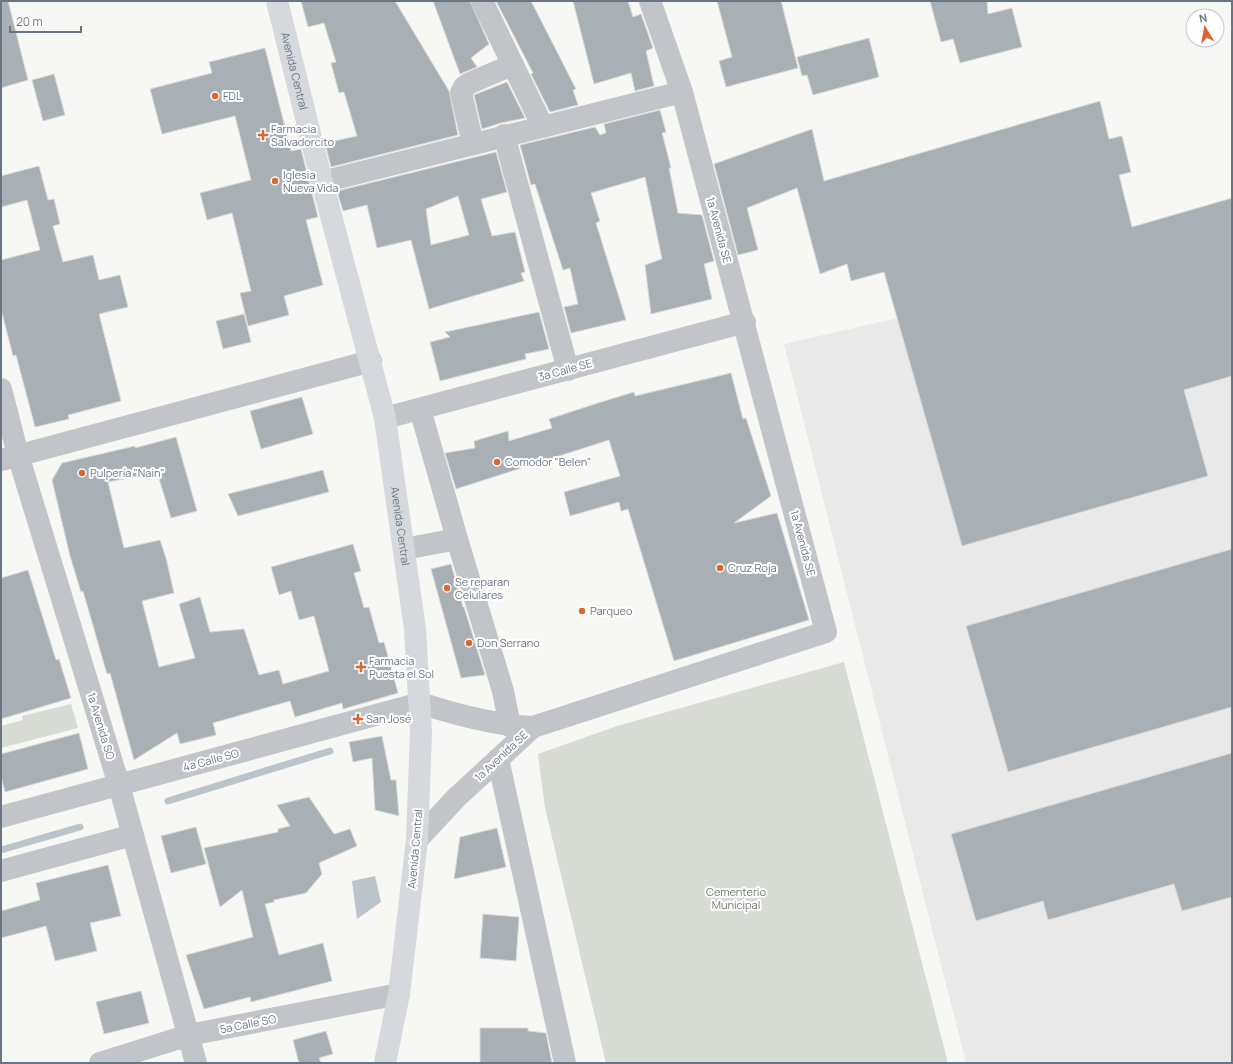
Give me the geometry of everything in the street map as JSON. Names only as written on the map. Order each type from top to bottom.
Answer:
[{"type":"main road","name":"Avenida Central","points":[[277,1],[322,182],[385,418],[415,629],[420,703],[417,840],[399,994],[385,1063]]},
{"type":"street","points":[[482,1],[543,127]]},
{"type":"street","name":"1a Avenida SE","points":[[417,840],[456,798],[533,727],[826,632],[682,92],[650,1]]},
{"type":"street","points":[[473,144],[460,93],[464,87],[470,83],[512,65]]},
{"type":"street","points":[[322,182],[504,135],[543,127],[682,92]]},
{"type":"street","points":[[504,135],[568,370]]},
{"type":"street","name":"3a Calle SE","points":[[385,418],[744,322]]},
{"type":"street","points":[[10,458],[371,361]]},
{"type":"street","name":"1a Avenida SO","points":[[1,389],[10,458],[119,785],[196,1063]]},
{"type":"street","points":[[420,409],[457,539],[503,691],[510,726]]},
{"type":"street","points":[[404,549],[457,539]]},
{"type":"street","points":[[420,703],[462,717],[510,726],[533,727]]},
{"type":"street","name":"4a Calle SO","points":[[1,817],[420,703]]},
{"type":"street","points":[[498,759],[565,1063]]},
{"type":"street","points":[[1,871],[133,835]]},
{"type":"street","name":"5a Calle SO","points":[[100,1063],[189,1035],[399,994]]},
{"type":"shaded area","points":[[1232,242],[1232,1063],[966,1063],[784,344]]},
{"type":"shaded area","points":[[375,876],[381,902],[357,919],[352,881]]},
{"type":"green space","name":"Cementerio Municipal","points":[[844,662],[948,1063],[606,1063],[545,808],[538,754],[617,726]]},
{"type":"green space","points":[[71,704],[78,728],[1,748],[1,726],[23,720],[22,716]]},
{"type":"building","points":[[1,1],[8,1],[28,80],[1,88]]},
{"type":"building","points":[[301,1],[395,1],[449,91],[458,135],[331,167],[325,143],[357,136],[344,92],[339,93],[331,63],[336,62],[324,23],[308,27]]},
{"type":"building","points":[[433,1],[470,1],[489,44],[471,58],[477,67],[460,74]]},
{"type":"building","points":[[496,1],[531,1],[576,89],[573,90],[578,105],[550,112],[531,74],[533,73]]},
{"type":"building","points":[[573,1],[628,1],[633,17],[641,14],[653,48],[646,51],[654,86],[635,91],[631,73],[594,84]]},
{"type":"building","points":[[717,1],[781,1],[798,68],[726,87],[719,61],[732,57]]},
{"type":"building","points":[[930,1],[987,1],[988,14],[1012,8],[1022,47],[960,63],[953,39],[941,42]]},
{"type":"building","points":[[869,38],[879,77],[813,95],[807,75],[802,76],[797,57]]},
{"type":"building","points":[[265,48],[291,151],[301,149],[318,217],[306,220],[323,285],[284,296],[289,315],[248,326],[240,293],[251,291],[232,213],[207,220],[200,193],[251,180],[235,116],[162,134],[150,89],[212,73],[209,62]]},
{"type":"building","points":[[54,74],[65,115],[43,121],[32,80]]},
{"type":"building","points":[[507,82],[525,118],[482,129],[474,95]]},
{"type":"building","points":[[1100,101],[1109,139],[1122,136],[1131,172],[1119,175],[1132,227],[1232,198],[1232,376],[1184,390],[1208,476],[962,546],[884,272],[851,281],[847,264],[820,274],[797,188],[747,208],[758,250],[738,255],[714,164],[812,129],[824,181]]},
{"type":"building","points":[[660,110],[666,132],[662,133],[671,168],[669,168],[678,213],[702,215],[714,261],[704,264],[712,299],[651,314],[645,265],[662,259],[645,177],[591,193],[600,221],[596,223],[626,320],[571,333],[564,307],[578,304],[570,268],[563,270],[535,184],[531,185],[520,145],[595,127],[600,135],[606,133],[604,124]]},
{"type":"building","points":[[496,152],[507,192],[481,199],[492,236],[515,232],[525,272],[521,273],[524,281],[429,309],[411,240],[377,248],[367,205],[343,211],[337,191]],"holes":[[[458,196],[469,235],[431,245],[426,209]]]},
{"type":"building","points":[[39,166],[48,200],[54,199],[60,224],[53,226],[63,262],[93,255],[99,280],[120,275],[128,307],[99,314],[121,401],[68,415],[69,419],[35,427],[16,355],[13,356],[1,309],[1,260],[40,250],[27,200],[1,207],[1,176]]},
{"type":"building","points":[[539,312],[549,349],[525,354],[526,359],[440,381],[430,342],[450,337],[445,332]]},
{"type":"building","points":[[244,314],[251,342],[223,349],[216,321]]},
{"type":"building","points":[[731,373],[743,419],[746,418],[771,496],[734,523],[777,513],[809,620],[674,661],[628,509],[621,511],[619,502],[570,516],[564,492],[620,476],[609,440],[456,489],[445,453],[475,448],[474,441],[508,431],[509,441],[552,428],[549,419],[634,392],[635,396]]},
{"type":"building","points":[[302,397],[313,434],[261,449],[250,411]]},
{"type":"building","points":[[176,437],[197,511],[171,518],[157,472],[108,482],[124,548],[160,540],[166,558],[174,593],[142,601],[159,667],[195,658],[179,604],[200,597],[210,632],[244,629],[259,675],[279,670],[283,684],[329,671],[314,616],[299,620],[291,591],[279,595],[271,567],[353,544],[361,571],[354,573],[364,608],[369,607],[379,643],[384,642],[398,693],[343,709],[342,703],[295,717],[290,701],[213,723],[216,735],[180,744],[177,733],[134,760],[110,673],[107,674],[83,591],[81,592],[70,556],[52,480],[62,463],[135,446],[135,448]]},
{"type":"building","points":[[323,470],[329,492],[238,516],[228,494]]},
{"type":"building","points":[[1232,549],[1232,707],[1008,772],[966,626]]},
{"type":"building","name":"Don Serrano","points":[[451,564],[485,675],[461,678],[431,569]]},
{"type":"building","points":[[28,570],[56,660],[59,659],[71,698],[1,719],[1,578]]},
{"type":"building","points":[[79,733],[88,769],[5,792],[1,776],[1,754]]},
{"type":"building","points":[[382,736],[391,780],[396,780],[399,816],[375,810],[372,758],[353,762],[349,742]]},
{"type":"building","points":[[1232,753],[1232,897],[1182,911],[1174,884],[1048,920],[1043,901],[976,921],[951,834]]},
{"type":"building","points":[[309,797],[334,834],[350,829],[357,846],[319,863],[322,874],[306,893],[274,900],[274,902],[265,904],[279,955],[323,943],[332,981],[251,1002],[250,997],[204,1009],[186,955],[253,937],[242,890],[220,907],[204,848],[278,832],[278,829],[290,826],[277,805]]},
{"type":"building","points":[[196,827],[206,864],[171,873],[161,836]]},
{"type":"building","points":[[497,828],[506,867],[454,879],[460,837]]},
{"type":"building","points":[[108,865],[121,916],[90,923],[97,951],[55,961],[46,926],[1,938],[1,911],[40,900],[36,883]]},
{"type":"building","points":[[483,914],[519,917],[516,961],[480,958]]},
{"type":"building","points":[[141,991],[149,1023],[104,1034],[96,1002]]},
{"type":"building","points":[[480,1028],[528,1028],[528,1031],[546,1033],[552,1063],[480,1063]]},
{"type":"building","points":[[326,1031],[333,1054],[319,1058],[321,1063],[299,1063],[293,1040]]},
{"type":"waterway","points":[[168,801],[330,751]]},
{"type":"waterway","points":[[1,850],[80,827]]},
{"type":"place","name":"FDL","points":[[215,96]]},
{"type":"place","name":"Farmacia Salvadorcito","points":[[263,135]]},
{"type":"place","name":"Iglesia Nueva Vida","points":[[275,181]]},
{"type":"place","name":"Comodor \"Belen\"","points":[[497,462]]},
{"type":"place","name":"Pulpería \"Nain\"","points":[[82,473]]},
{"type":"place","name":"Cruz Roja","points":[[720,568]]},
{"type":"place","name":"Se reparan Celulares","points":[[447,588]]},
{"type":"place","name":"Parqueo","points":[[582,611]]},
{"type":"place","name":"Don Serrano","points":[[469,643]]},
{"type":"place","name":"Farmacia Puesta el Sol","points":[[361,667]]},
{"type":"place","name":"San José","points":[[358,719]]}]
